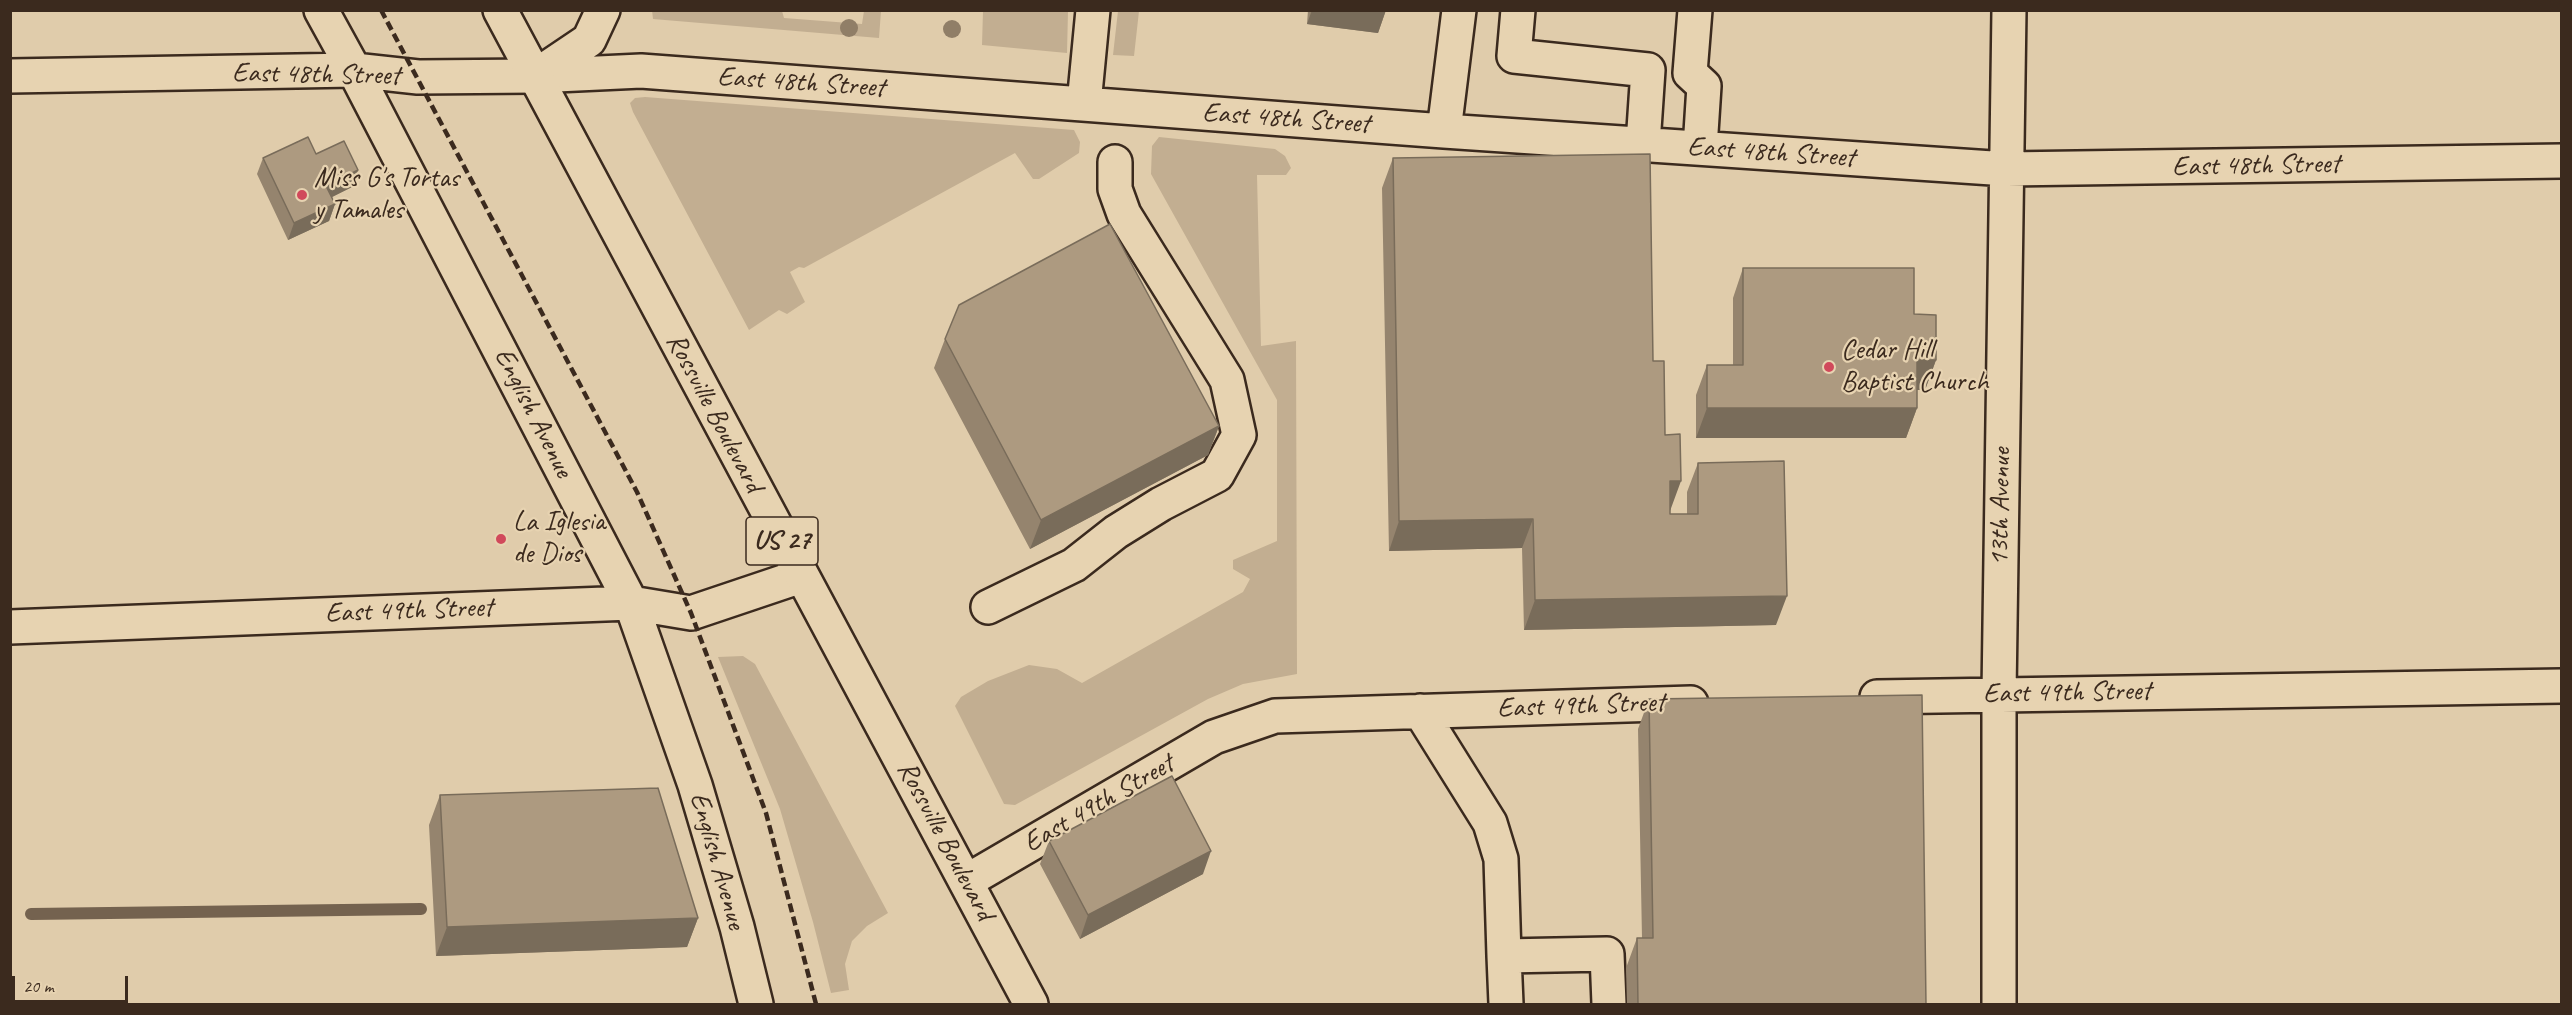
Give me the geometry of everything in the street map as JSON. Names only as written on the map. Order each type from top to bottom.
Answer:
[{"type":"main road","name":"English Avenue","points":[[321,10],[631,603],[695,785],[737,927],[756,1005]]},
{"type":"main road","name":"Rossville Boulevard","points":[[500,10],[801,576],[967,881],[1031,1005]]},
{"type":"main road","points":[[536,76],[590,40],[603,10]]},
{"type":"main road","points":[[1084,104],[1093,10]]},
{"type":"main road","points":[[1444,131],[1459,10]]},
{"type":"main road","points":[[1518,10],[1514,56],[1648,70],[1643,144]]},
{"type":"main road","points":[[1695,10],[1690,73],[1704,86],[1700,148]]},
{"type":"main road","name":"13th Avenue","points":[[1999,1005],[1999,693],[2009,10]]},
{"type":"main road","name":"East 48th Street","points":[[10,76],[354,70],[418,77],[536,76],[641,71],[1444,131],[2007,169],[2562,161]]},
{"type":"main road","points":[[988,607],[1074,565],[1116,532],[1161,504],[1217,475],[1239,435],[1227,380],[1124,214],[1115,189],[1115,162]]},
{"type":"main road","name":"East 49th Street","points":[[10,627],[631,603],[691,613],[801,576]]},
{"type":"main road","name":"East 49th Street","points":[[1845,698],[1999,693],[2562,686]]},
{"type":"main road","name":"East 49th Street","points":[[967,881],[1214,737],[1275,716],[1715,702]]},
{"type":"main road","points":[[1420,711],[1490,824],[1502,859],[1506,1005]]},
{"type":"main road","points":[[1504,956],[1607,954],[1609,1005]]},
{"type":"shaded area","points":[[652,10],[782,11],[784,18],[862,24],[864,11],[881,11],[879,38],[653,19]]},
{"type":"shaded area","points":[[983,11],[1068,11],[1067,53],[982,45]]},
{"type":"shaded area","points":[[1118,11],[1139,11],[1134,56],[1113,55]]},
{"type":"shaded area","points":[[635,98],[1074,130],[1080,142],[1079,153],[1039,179],[1033,179],[1015,153],[804,268],[799,267],[790,272],[805,302],[787,314],[779,310],[749,330],[633,112],[630,103]]},
{"type":"shaded area","points":[[1159,137],[1275,149],[1285,156],[1291,168],[1286,175],[1257,175],[1261,346],[1296,341],[1297,674],[1243,684],[1208,699],[1015,805],[1004,804],[955,706],[961,697],[988,681],[1029,665],[1057,669],[1082,683],[1243,592],[1250,579],[1233,569],[1233,560],[1277,541],[1277,400],[1151,174],[1152,146]]},
{"type":"shaded area","points":[[743,656],[755,664],[888,913],[867,926],[852,941],[845,964],[849,990],[831,993],[780,809],[718,657]]},
{"type":"building","name":"Miss G's Tortas y Tamales","points":[[308,137],[316,154],[344,141],[358,170],[326,186],[335,204],[294,223],[263,158]]},
{"type":"building","points":[[1650,154],[1653,361],[1664,361],[1665,435],[1680,434],[1681,481],[1670,481],[1670,514],[1698,514],[1698,463],[1784,461],[1787,596],[1535,600],[1533,519],[1399,521],[1393,158]]},
{"type":"building","points":[[1110,224],[1219,426],[1041,520],[945,339],[959,305]]},
{"type":"building","name":"Cedar Hill Baptist Church","points":[[1743,268],[1914,268],[1914,314],[1936,315],[1936,360],[1917,360],[1917,408],[1707,408],[1707,365],[1743,365]]},
{"type":"building","points":[[1922,695],[1926,1005],[1638,1005],[1637,938],[1653,938],[1649,699]]},
{"type":"building","points":[[1172,776],[1211,851],[1088,915],[1049,841]]},
{"type":"building","points":[[658,788],[698,918],[447,927],[440,795]]},
{"type":"waterway","points":[[31,914],[421,909]]},
{"type":"railway","points":[[381,10],[637,492],[691,613],[766,813],[816,1004]]},
{"type":"place","name":"Miss G's Tortas y Tamales","points":[[302,195]]},
{"type":"place","name":"Cedar Hill Baptist Church","points":[[1829,367]]},
{"type":"place","name":"La Iglesia de Dios","points":[[501,539]]}]
